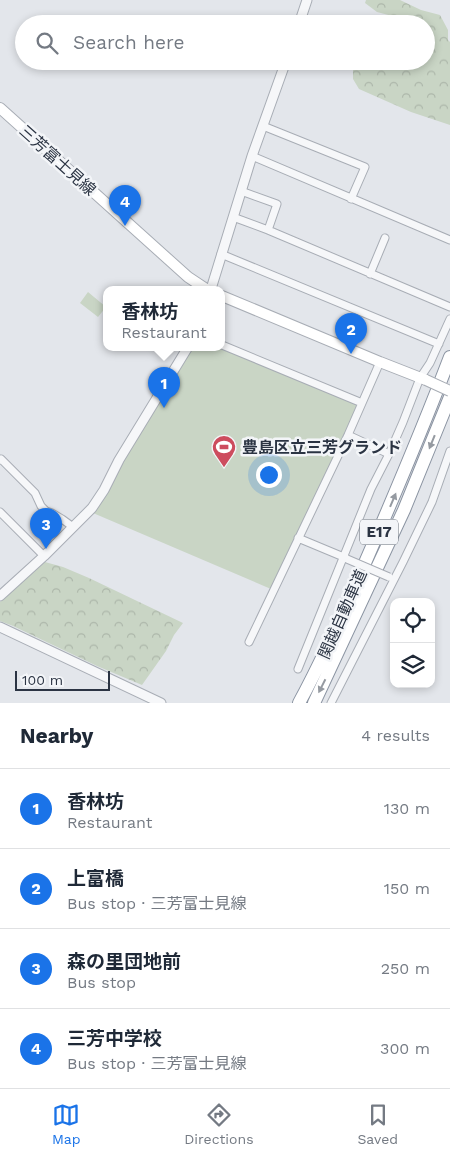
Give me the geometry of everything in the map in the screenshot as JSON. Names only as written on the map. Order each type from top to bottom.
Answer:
[{"type":"highway","name":"関越自動車道","points":[[300,703],[371,550],[450,358]]},
{"type":"highway","name":"関越自動車道","points":[[314,703],[404,510],[450,397]]},
{"type":"main road","name":"三芳富士見線","points":[[0,108],[188,277],[202,286]]},
{"type":"main road","points":[[225,297],[450,391]]},
{"type":"street","points":[[302,15],[307,0]]},
{"type":"street","points":[[212,286],[252,156],[283,70]]},
{"type":"street","points":[[263,126],[365,167],[351,199]]},
{"type":"street","points":[[252,156],[450,240]]},
{"type":"street","points":[[241,191],[277,204],[268,230]]},
{"type":"street","points":[[233,217],[450,307]]},
{"type":"street","points":[[370,274],[385,238]]},
{"type":"street","points":[[221,254],[439,344]]},
{"type":"street","points":[[298,669],[372,489],[450,319]]},
{"type":"street","points":[[225,346],[362,403]]},
{"type":"street","points":[[0,596],[44,556],[92,508],[186,351]]},
{"type":"street","points":[[249,642],[348,436],[380,362]]},
{"type":"street","points":[[348,436],[389,454]]},
{"type":"street","points":[[331,703],[432,502],[450,451]]},
{"type":"street","points":[[0,460],[35,493],[41,506],[46,511],[62,519],[73,528]]},
{"type":"street","points":[[0,512],[44,556]]},
{"type":"street","points":[[298,538],[392,579]]},
{"type":"street","points":[[0,628],[161,703]]},
{"type":"green space","points":[[366,0],[400,0],[421,10],[440,15],[448,30],[448,40],[450,42],[450,125],[411,112],[359,89],[353,79],[353,70],[435,70],[435,15],[388,15],[377,12],[365,3]]},
{"type":"green space","points":[[88,292],[103,304],[103,311],[98,317],[80,303]]},
{"type":"green space","name":"豊島区立三芳グランド","points":[[225,349],[355,403],[357,408],[271,589],[93,513],[191,351],[225,351]]},
{"type":"green space","points":[[45,562],[89,578],[183,623],[142,685],[0,621],[0,602]]},
{"type":"place","name":"三芳中学校","points":[[125,226]]},
{"type":"place","name":"上富橋","points":[[351,354]]},
{"type":"place","name":"香林坊","points":[[164,408]]},
{"type":"place","name":"豊島区立三芳グランド","points":[[224,468]]},
{"type":"place","name":"森の里団地前","points":[[46,549]]}]
